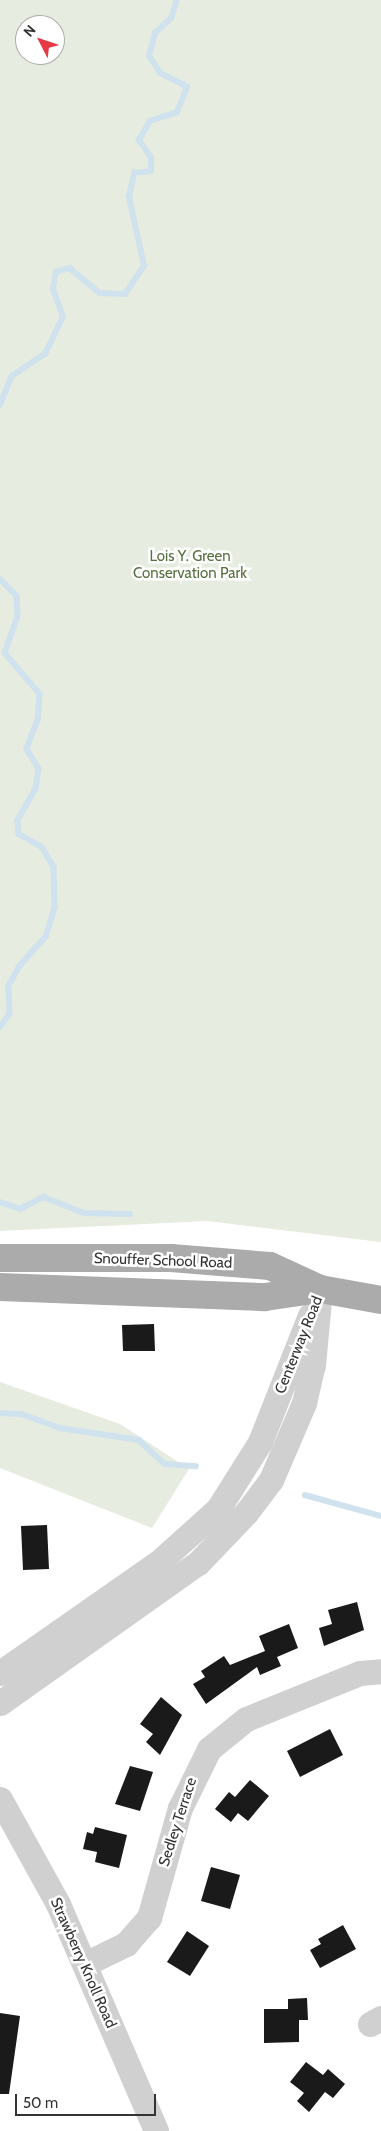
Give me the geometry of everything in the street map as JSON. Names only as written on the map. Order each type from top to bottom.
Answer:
[{"type":"main road","name":"Snouffer School Road","points":[[0,1258],[170,1258],[270,1266],[320,1290],[381,1300]]},
{"type":"main road","name":"Snouffer School Road","points":[[0,1287],[265,1297],[320,1290]]},
{"type":"street","name":"Centerway Road","points":[[0,1673],[160,1561],[218,1508],[260,1442],[320,1290]]},
{"type":"street","name":"Centerway Road","points":[[0,1703],[198,1563],[246,1514],[271,1480],[304,1403],[313,1365],[320,1290]]},
{"type":"street","name":"Sedley Terrace","points":[[85,1964],[126,1944],[149,1918],[180,1808],[208,1749],[246,1718],[360,1673],[381,1671]]},
{"type":"street","name":"Strawberry Knoll Road","points":[[0,1799],[58,1904],[156,2131]]},
{"type":"green space","name":"Lois Y. Green Conservation Park","points":[[0,0],[381,0],[381,1242],[207,1221],[0,1231]]},
{"type":"green space","points":[[0,1382],[120,1424],[189,1469],[152,1528],[0,1468]]},
{"type":"building","points":[[154,1324],[155,1351],[123,1351],[122,1325]]},
{"type":"building","points":[[47,1525],[49,1569],[23,1570],[21,1526]]},
{"type":"building","points":[[357,1602],[364,1630],[324,1646],[319,1628],[332,1624],[328,1610]]},
{"type":"building","points":[[289,1624],[298,1648],[277,1657],[281,1666],[260,1675],[257,1667],[206,1704],[193,1684],[205,1677],[201,1671],[224,1656],[230,1665],[265,1651],[259,1636]]},
{"type":"building","points":[[161,1697],[182,1715],[160,1755],[146,1742],[153,1734],[140,1724]]},
{"type":"building","points":[[330,1729],[343,1755],[300,1777],[287,1751]]},
{"type":"building","points":[[130,1766],[153,1772],[140,1811],[115,1804]]},
{"type":"building","points":[[250,1780],[269,1796],[248,1821],[238,1813],[231,1822],[215,1809],[229,1792],[235,1797]]},
{"type":"building","points":[[95,1827],[127,1835],[119,1868],[95,1862],[97,1852],[83,1849],[87,1832],[93,1834]]},
{"type":"building","points":[[211,1867],[240,1875],[230,1909],[201,1901]]},
{"type":"building","points":[[343,1925],[356,1949],[320,1968],[310,1950],[321,1944],[318,1939]]},
{"type":"building","points":[[187,1931],[209,1946],[190,1976],[167,1962]]},
{"type":"building","points":[[307,1998],[308,2020],[299,2020],[299,2042],[264,2043],[264,2009],[288,2009],[288,1999]]},
{"type":"building","points":[[0,2013],[20,2016],[9,2094],[0,2094]]},
{"type":"building","points":[[306,2062],[323,2075],[328,2069],[345,2084],[333,2098],[325,2092],[309,2112],[297,2101],[304,2093],[290,2082]]},
{"type":"waterway","points":[[0,405],[12,376],[45,354],[63,317],[53,289],[56,272],[70,268],[100,293],[125,294],[144,266],[129,197],[134,173],[151,171],[151,158],[139,140],[150,121],[177,112],[187,87],[160,73],[149,56],[155,33],[171,18],[177,0]]},
{"type":"waterway","points":[[0,579],[17,596],[18,616],[5,653],[40,694],[38,720],[27,749],[39,769],[36,789],[18,820],[19,834],[42,847],[54,867],[55,908],[46,937],[20,966],[9,986],[10,1014],[0,1028]]},
{"type":"waterway","points":[[0,1202],[20,1209],[44,1197],[84,1213],[130,1214]]},
{"type":"waterway","points":[[0,1413],[22,1414],[60,1428],[139,1440],[165,1464],[196,1466]]},
{"type":"waterway","points":[[305,1495],[381,1516]]}]
